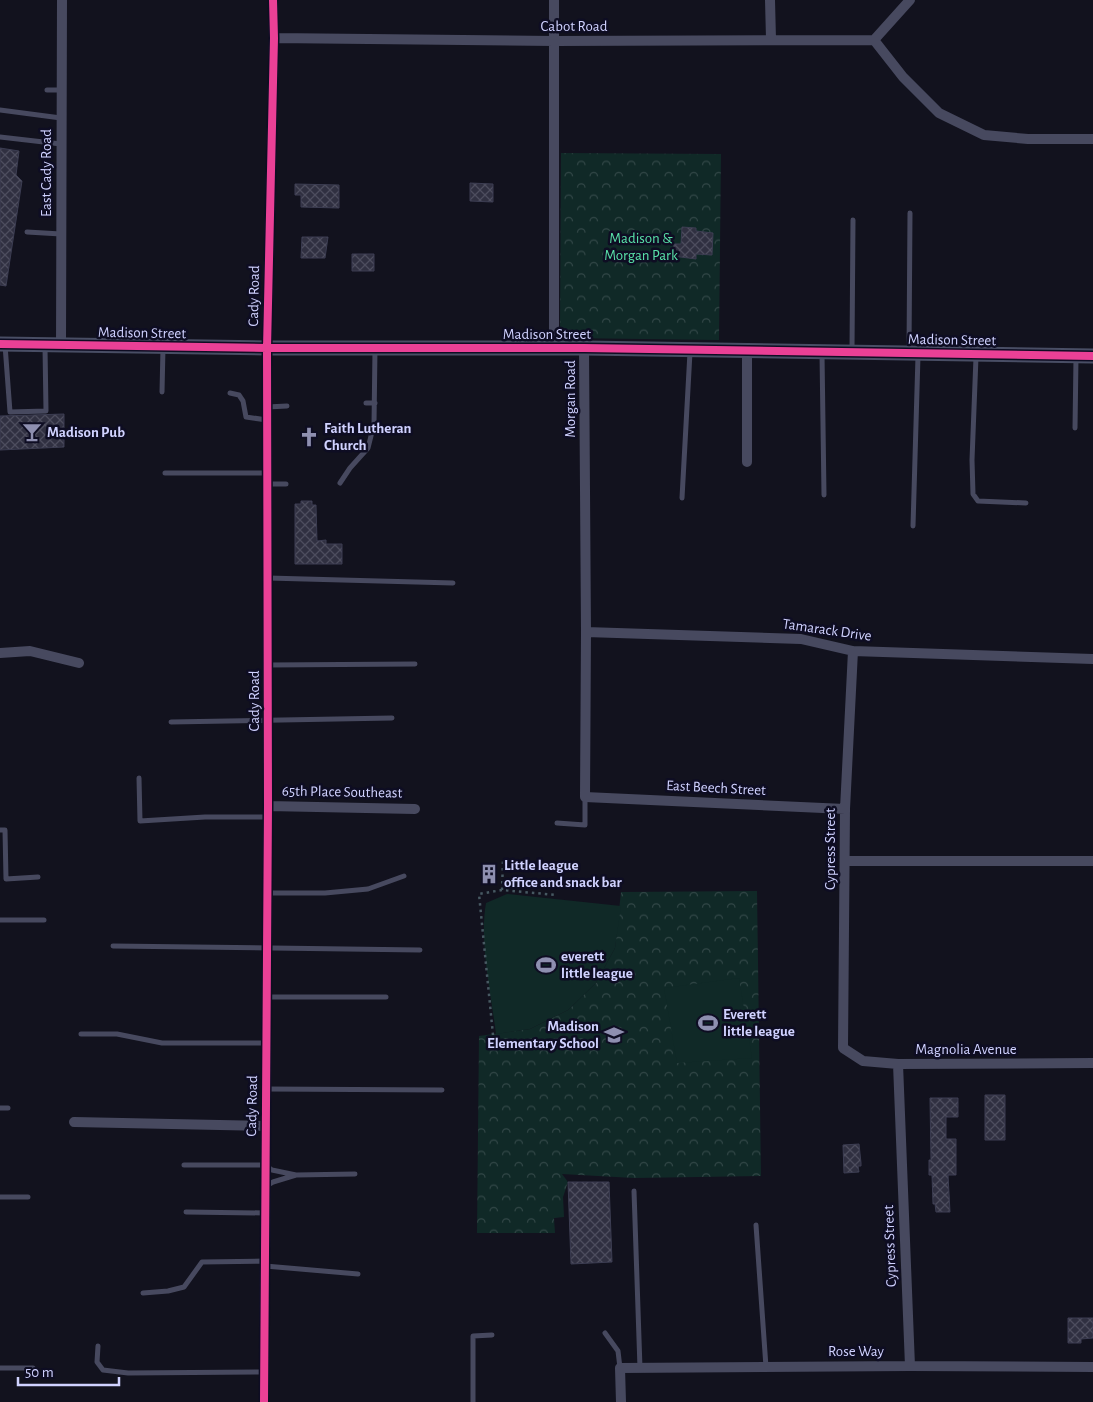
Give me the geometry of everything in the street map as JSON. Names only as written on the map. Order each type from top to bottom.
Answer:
[{"type":"street","name":"East Cady Road","points":[[61,346],[62,0]]},
{"type":"street","name":"Cady Road","points":[[264,1402],[268,817],[267,348],[274,38],[273,0]]},
{"type":"street","name":"Morgan Road","points":[[554,0],[554,347],[584,348],[585,797]]},
{"type":"street","points":[[770,0],[770,39]]},
{"type":"street","points":[[910,0],[874,40],[902,78],[939,113],[984,135],[1028,140],[1093,139]]},
{"type":"street","name":"Cabot Road","points":[[274,38],[554,42],[770,39],[874,40]]},
{"type":"street","name":"Madison Street","points":[[2,345],[690,349],[1093,356]]},
{"type":"street","points":[[747,350],[747,462]]},
{"type":"street","name":"Tamarack Drive","points":[[586,632],[802,639],[853,651],[1093,659]]},
{"type":"street","points":[[0,653],[30,651],[79,663]]},
{"type":"street","name":"Cypress Street","points":[[842,1048],[845,809],[853,651]]},
{"type":"street","name":"East Beech Street","points":[[585,797],[845,809]]},
{"type":"street","name":"65th Place Southeast","points":[[268,806],[415,809]]},
{"type":"street","points":[[845,861],[1093,861]]},
{"type":"street","name":"Magnolia Avenue","points":[[842,1048],[863,1061],[898,1064],[1093,1063]]},
{"type":"street","name":"Cypress Street","points":[[898,1064],[910,1366]]},
{"type":"street","points":[[74,1122],[266,1126]]},
{"type":"street","name":"Rose Way","points":[[620,1368],[1093,1367]]},
{"type":"street","points":[[620,1368],[622,1402]]},
{"type":"lane","points":[[47,90],[61,90]]},
{"type":"lane","points":[[0,110],[61,118]]},
{"type":"lane","points":[[0,137],[61,144]]},
{"type":"lane","points":[[910,213],[914,353],[913,526]]},
{"type":"lane","points":[[852,352],[853,220]]},
{"type":"lane","points":[[27,232],[61,234]]},
{"type":"lane","points":[[2,345],[10,412],[46,411],[45,346]]},
{"type":"lane","points":[[162,392],[163,347]]},
{"type":"lane","points":[[340,483],[350,468],[368,448],[374,424],[375,348]]},
{"type":"lane","points":[[682,498],[690,349]]},
{"type":"lane","points":[[822,352],[824,495]]},
{"type":"lane","points":[[976,354],[972,460],[973,494],[978,501],[1026,503]]},
{"type":"lane","points":[[1074,428],[1076,355]]},
{"type":"lane","points":[[230,393],[239,395],[243,401],[246,418],[267,420]]},
{"type":"lane","points":[[366,403],[375,403]]},
{"type":"lane","points":[[267,407],[287,406]]},
{"type":"lane","points":[[165,472],[267,479],[286,484]]},
{"type":"lane","points":[[268,578],[453,583]]},
{"type":"lane","points":[[268,665],[415,664]]},
{"type":"lane","points":[[172,722],[268,722],[282,719],[392,718]]},
{"type":"lane","points":[[139,778],[140,821],[205,817],[268,817]]},
{"type":"lane","points":[[557,823],[585,825],[585,797]]},
{"type":"lane","points":[[0,830],[4,830],[6,879],[38,877]]},
{"type":"lane","points":[[267,893],[325,893],[368,889],[404,876]]},
{"type":"lane","points":[[0,920],[44,920]]},
{"type":"lane","points":[[113,946],[420,950]]},
{"type":"lane","points":[[267,997],[386,997]]},
{"type":"lane","points":[[81,1034],[117,1034],[162,1043],[266,1043]]},
{"type":"lane","points":[[266,1090],[442,1090]]},
{"type":"lane","points":[[0,1108],[8,1108]]},
{"type":"lane","points":[[184,1165],[265,1165],[272,1170],[296,1175],[355,1174]]},
{"type":"lane","points":[[265,1187],[273,1182],[296,1175]]},
{"type":"lane","points":[[634,1191],[640,1368]]},
{"type":"lane","points":[[0,1197],[28,1197]]},
{"type":"lane","points":[[186,1212],[265,1213]]},
{"type":"lane","points":[[756,1225],[766,1367]]},
{"type":"lane","points":[[143,1293],[168,1291],[184,1287],[202,1262],[265,1264],[358,1274]]},
{"type":"lane","points":[[605,1333],[618,1351],[620,1368]]},
{"type":"lane","points":[[473,1402],[473,1336],[492,1336]]},
{"type":"lane","points":[[98,1346],[97,1362],[103,1370],[128,1373],[264,1372]]},
{"type":"lane","points":[[0,1368],[33,1368]]},
{"type":"path","points":[[502,890],[503,861]]},
{"type":"path","points":[[493,1035],[479,894],[502,890],[556,896]]},
{"type":"green space","name":"Madison & Morgan Park","points":[[561,153],[721,154],[719,340],[567,338],[562,335],[560,330]]},
{"type":"green space","points":[[757,891],[761,1176],[634,1178],[562,1174],[568,1182],[563,1197],[564,1217],[554,1218],[555,1233],[477,1233],[479,1036],[530,1029],[568,1010],[596,983],[615,948],[621,892]]},
{"type":"green space","name":"everett little league","points":[[507,894],[621,906],[615,948],[596,983],[568,1010],[530,1029],[496,1034],[485,951],[484,918],[486,903]]},
{"type":"green space","name":"Everett little league","points":[[739,978],[752,1058],[677,1063],[664,988]]},
{"type":"building","points":[[0,148],[19,151],[16,175],[22,181],[6,286],[0,285]]},
{"type":"building","points":[[470,183],[493,184],[493,202],[470,201]]},
{"type":"building","points":[[295,184],[339,185],[339,208],[301,207],[301,195],[295,195]]},
{"type":"building","points":[[682,227],[696,228],[696,231],[713,233],[712,255],[696,254],[696,259],[673,256],[674,244],[681,244]]},
{"type":"building","points":[[302,237],[328,237],[325,258],[301,258]]},
{"type":"building","points":[[352,254],[374,254],[374,271],[352,271]]},
{"type":"building","name":"Madison Pub","points":[[64,414],[64,447],[0,450],[0,416]]},
{"type":"building","points":[[301,501],[312,501],[312,505],[316,505],[317,541],[326,540],[326,544],[342,544],[342,564],[295,564],[295,504],[301,504]]},
{"type":"building","points":[[985,1095],[1005,1095],[1005,1140],[985,1140]]},
{"type":"building","points":[[930,1098],[958,1098],[958,1117],[946,1117],[946,1139],[956,1139],[956,1175],[948,1175],[950,1212],[936,1212],[935,1204],[933,1204],[932,1175],[929,1175],[929,1160],[931,1160]]},
{"type":"building","points":[[859,1144],[861,1166],[858,1166],[859,1172],[844,1173],[843,1145]]},
{"type":"building","points":[[568,1182],[609,1182],[612,1262],[571,1264]]},
{"type":"building","points":[[1068,1318],[1093,1318],[1093,1338],[1081,1339],[1081,1343],[1068,1343]]},
{"type":"cycle path","points":[[264,1402],[268,806],[267,348],[274,38],[273,0]]},
{"type":"cycle path","points":[[0,344],[267,348],[584,348],[1093,356]]},
{"type":"place","name":"Madison Pub","points":[[32,432]]},
{"type":"place","name":"Faith Lutheran Church","points":[[309,437]]},
{"type":"place","name":"Little league office and snack bar","points":[[489,874]]},
{"type":"place","name":"everett little league","points":[[546,965]]},
{"type":"place","name":"Everett little league","points":[[708,1023]]},
{"type":"place","name":"Madison Elementary School","points":[[614,1035]]}]
